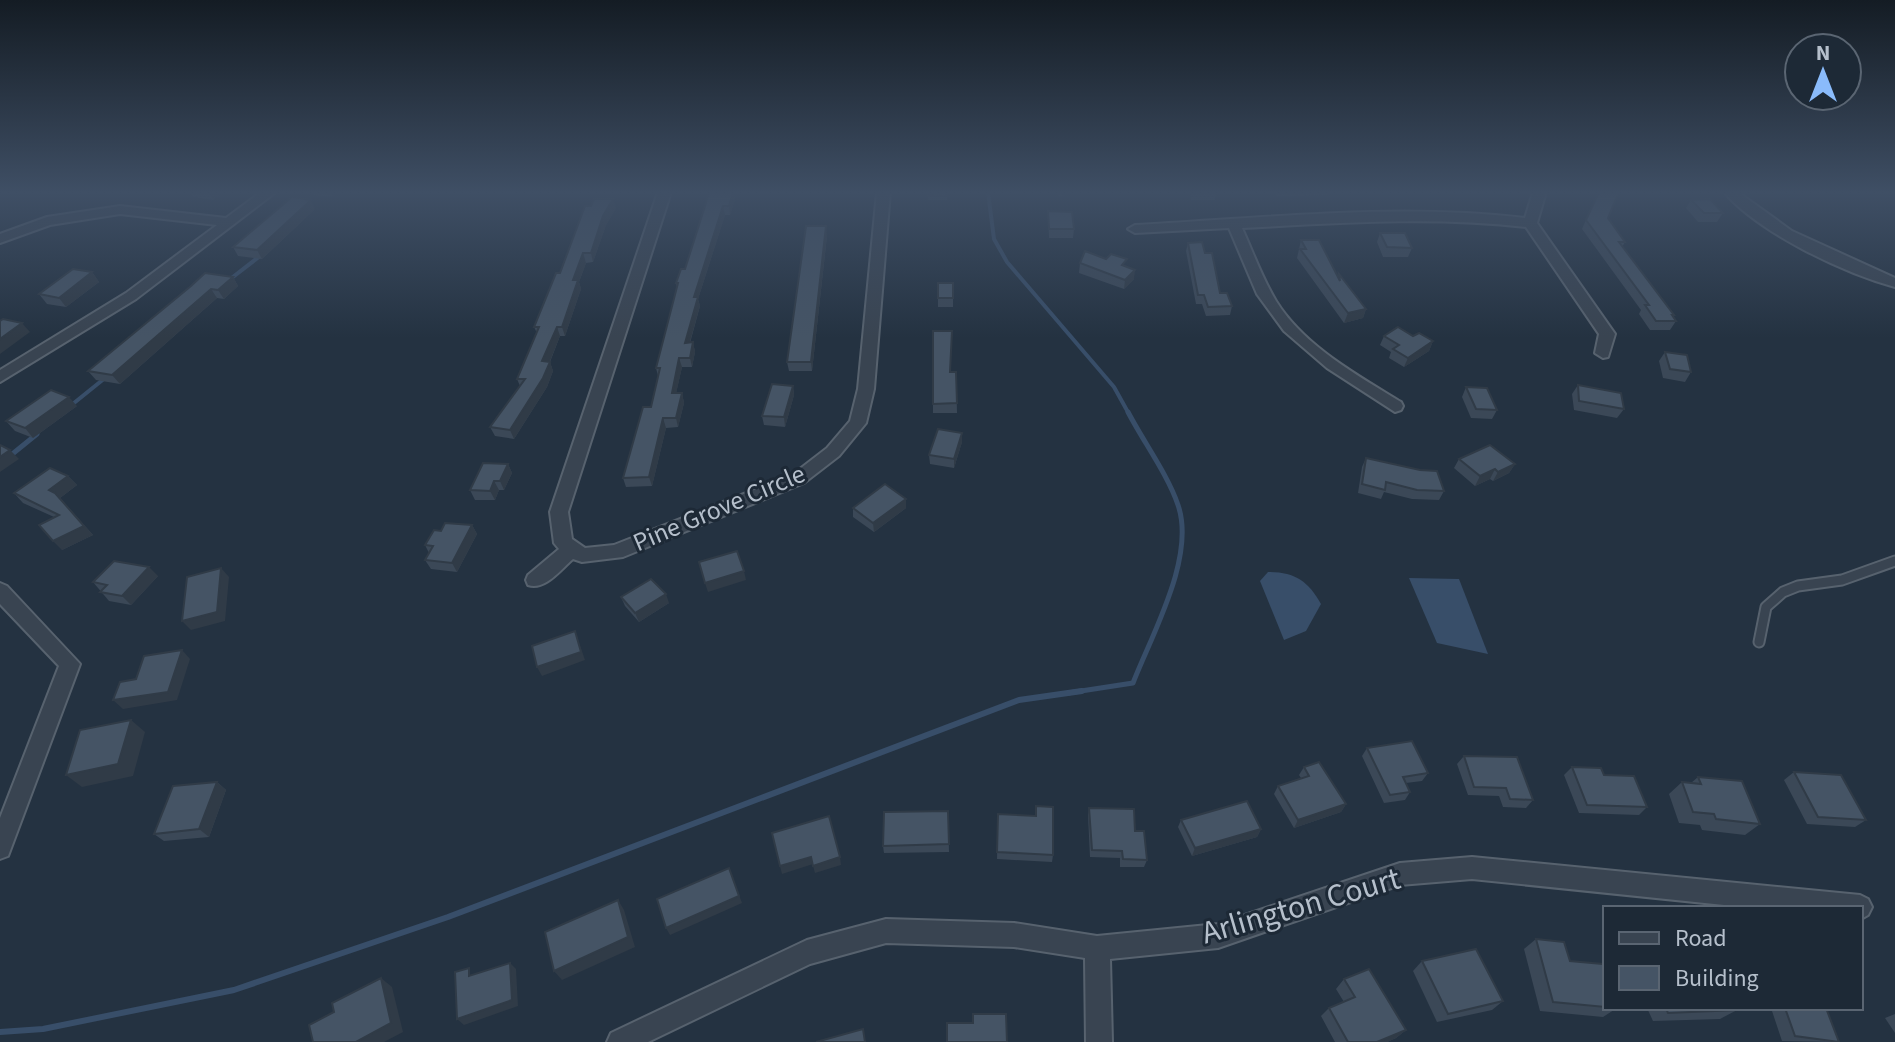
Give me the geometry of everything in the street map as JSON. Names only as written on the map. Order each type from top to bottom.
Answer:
[{"type":"street","points":[[0,377],[131,296],[202,241]]},
{"type":"street","points":[[535,580],[572,549],[563,543],[559,512],[648,241]]},
{"type":"street","name":"Pine Grove Circle","points":[[572,549],[582,555],[616,552],[798,479],[833,452],[858,423],[866,389],[880,241]]},
{"type":"street","points":[[1242,241],[1276,312],[1304,341],[1346,376],[1395,406]]},
{"type":"street","points":[[1542,241],[1607,334],[1603,353]]},
{"type":"street","points":[[1800,241],[1895,283]]},
{"type":"street","points":[[0,591],[70,664],[0,848]]},
{"type":"street","name":"Arlington Court","points":[[620,1042],[807,952],[886,931],[1014,935],[1097,948],[1218,936],[1400,874],[1472,868],[1850,906]]},
{"type":"street","points":[[1097,948],[1099,1042]]},
{"type":"lane","points":[[1759,642],[1766,607],[1792,587],[1832,582],[1895,561]]},
{"type":"water","points":[[1268,572],[1300,579],[1316,596],[1321,604],[1306,631],[1284,640],[1260,581]]},
{"type":"water","points":[[1409,578],[1459,579],[1488,654],[1437,643]]},
{"type":"building","points":[[241,241],[267,241],[257,250],[233,247]]},
{"type":"building","points":[[572,241],[595,241],[591,253],[583,253],[573,280],[578,280],[562,327],[557,327],[542,361],[550,362],[543,378],[510,430],[490,427],[525,379],[517,379],[539,327],[534,327],[556,273],[560,273]]},
{"type":"building","points":[[694,241],[712,241],[694,297],[698,297],[685,343],[693,342],[690,358],[679,358],[672,393],[682,393],[676,418],[663,418],[649,477],[623,478],[643,407],[651,407],[660,368],[656,368],[676,283],[681,269],[685,269]]},
{"type":"building","points":[[804,241],[824,241],[811,362],[787,362]]},
{"type":"building","points":[[1301,241],[1319,241],[1340,281],[1339,274],[1366,309],[1348,313],[1300,249],[1306,249]]},
{"type":"building","points":[[1384,241],[1409,241],[1412,248],[1387,247]]},
{"type":"building","points":[[1601,241],[1624,241],[1619,242],[1676,321],[1656,321],[1645,305],[1649,305]]},
{"type":"building","points":[[1202,242],[1205,253],[1212,253],[1220,293],[1227,293],[1232,306],[1208,307],[1204,295],[1198,295],[1188,243]]},
{"type":"building","points":[[1085,251],[1106,259],[1111,254],[1127,259],[1122,265],[1135,270],[1125,280],[1080,263]]},
{"type":"building","points":[[73,269],[92,272],[59,298],[39,294]]},
{"type":"building","points":[[205,273],[233,277],[218,290],[211,289],[112,375],[88,371],[191,286]]},
{"type":"building","points":[[938,283],[953,283],[953,298],[938,298]]},
{"type":"building","points":[[0,321],[22,323],[0,339]]},
{"type":"building","points":[[1398,327],[1413,336],[1419,333],[1433,341],[1408,358],[1393,349],[1399,345],[1384,336]]},
{"type":"building","points":[[933,331],[952,331],[950,372],[956,372],[957,403],[933,404]]},
{"type":"building","points":[[1665,352],[1687,355],[1691,372],[1670,369]]},
{"type":"building","points":[[772,384],[793,386],[784,417],[762,416]]},
{"type":"building","points":[[1578,385],[1621,393],[1624,409],[1579,401]]},
{"type":"building","points":[[1466,387],[1487,388],[1497,410],[1476,409]]},
{"type":"building","points":[[51,390],[69,397],[25,428],[6,421]]},
{"type":"building","points":[[938,429],[962,433],[954,459],[929,455]]},
{"type":"building","points":[[0,445],[10,450],[0,457]]},
{"type":"building","points":[[1490,445],[1515,464],[1480,476],[1459,459]]},
{"type":"building","points":[[1366,458],[1437,471],[1444,491],[1417,490],[1386,482],[1385,490],[1362,484]]},
{"type":"building","points":[[483,463],[508,464],[500,481],[494,481],[490,491],[470,490]]},
{"type":"building","points":[[50,468],[68,476],[49,490],[84,526],[53,541],[39,525],[59,515],[14,493]]},
{"type":"building","points":[[885,484],[906,499],[873,523],[853,508]]},
{"type":"building","points":[[445,523],[472,525],[452,563],[425,560],[433,546],[425,545],[434,530],[441,531]]},
{"type":"building","points":[[737,551],[744,571],[705,583],[699,562]]},
{"type":"building","points":[[114,561],[149,567],[122,596],[100,592],[107,585],[93,582]]},
{"type":"building","points":[[221,568],[217,612],[182,621],[187,577]]},
{"type":"building","points":[[651,579],[666,594],[635,613],[621,597]]},
{"type":"building","points":[[575,631],[581,652],[537,667],[532,646]]},
{"type":"building","points":[[182,650],[168,692],[113,700],[120,682],[136,679],[144,656]]},
{"type":"building","points":[[131,720],[118,764],[66,775],[80,730]]},
{"type":"building","points":[[1412,741],[1428,773],[1403,777],[1410,792],[1390,795],[1367,748]]},
{"type":"building","points":[[1464,756],[1517,757],[1533,800],[1510,799],[1506,788],[1474,787]]},
{"type":"building","points":[[1319,762],[1346,804],[1298,820],[1278,786],[1309,776],[1304,767]]},
{"type":"building","points":[[1572,767],[1601,768],[1604,775],[1634,776],[1647,807],[1587,805]]},
{"type":"building","points":[[1794,772],[1841,775],[1866,820],[1818,817]]},
{"type":"building","points":[[1698,777],[1742,781],[1760,824],[1716,819],[1714,814],[1693,812],[1682,782],[1701,784]]},
{"type":"building","points":[[217,782],[199,829],[154,834],[173,786]]},
{"type":"building","points":[[1247,801],[1261,829],[1195,848],[1181,820]]},
{"type":"building","points":[[1036,806],[1053,807],[1053,855],[997,852],[998,814],[1036,816]]},
{"type":"building","points":[[1089,808],[1134,809],[1135,831],[1144,831],[1147,860],[1123,859],[1122,851],[1092,850]]},
{"type":"building","points":[[948,811],[949,844],[883,846],[884,812]]},
{"type":"building","points":[[829,816],[840,857],[813,866],[811,857],[780,866],[772,833]]},
{"type":"building","points":[[729,868],[739,896],[666,928],[657,899]]},
{"type":"building","points":[[618,900],[628,937],[554,971],[545,932]]},
{"type":"building","points":[[1536,939],[1564,942],[1570,961],[1603,964],[1603,1007],[1553,1002]]},
{"type":"building","points":[[1476,949],[1503,1001],[1448,1014],[1422,961]]},
{"type":"building","points":[[510,963],[512,1000],[457,1019],[455,972],[469,968],[469,976]]},
{"type":"building","points":[[1369,969],[1406,1030],[1377,1042],[1348,1042],[1329,1008],[1355,997],[1344,979]]},
{"type":"building","points":[[381,978],[391,1023],[356,1042],[313,1042],[309,1025],[334,1012],[332,1003]]},
{"type":"building","points":[[1667,1010],[1737,1010],[1668,1013]]},
{"type":"building","points":[[1786,1010],[1827,1010],[1839,1042],[1795,1036]]},
{"type":"building","points":[[973,1014],[1006,1014],[1007,1042],[947,1042],[947,1023],[973,1023]]},
{"type":"building","points":[[863,1029],[865,1042],[816,1042]]},
{"type":"waterway","points":[[995,241],[1007,262],[1114,387],[1129,414]]},
{"type":"waterway","points":[[229,280],[260,256]]},
{"type":"waterway","points":[[69,407],[105,378]]},
{"type":"waterway","points":[[1068,693],[1133,683],[1177,571],[1182,526],[1178,505],[1162,470],[1128,412]]},
{"type":"waterway","points":[[0,464],[37,434]]},
{"type":"waterway","points":[[1068,693],[1082,691]]},
{"type":"waterway","points":[[0,1032],[43,1029],[234,990],[448,917],[1019,700],[1068,693]]}]
